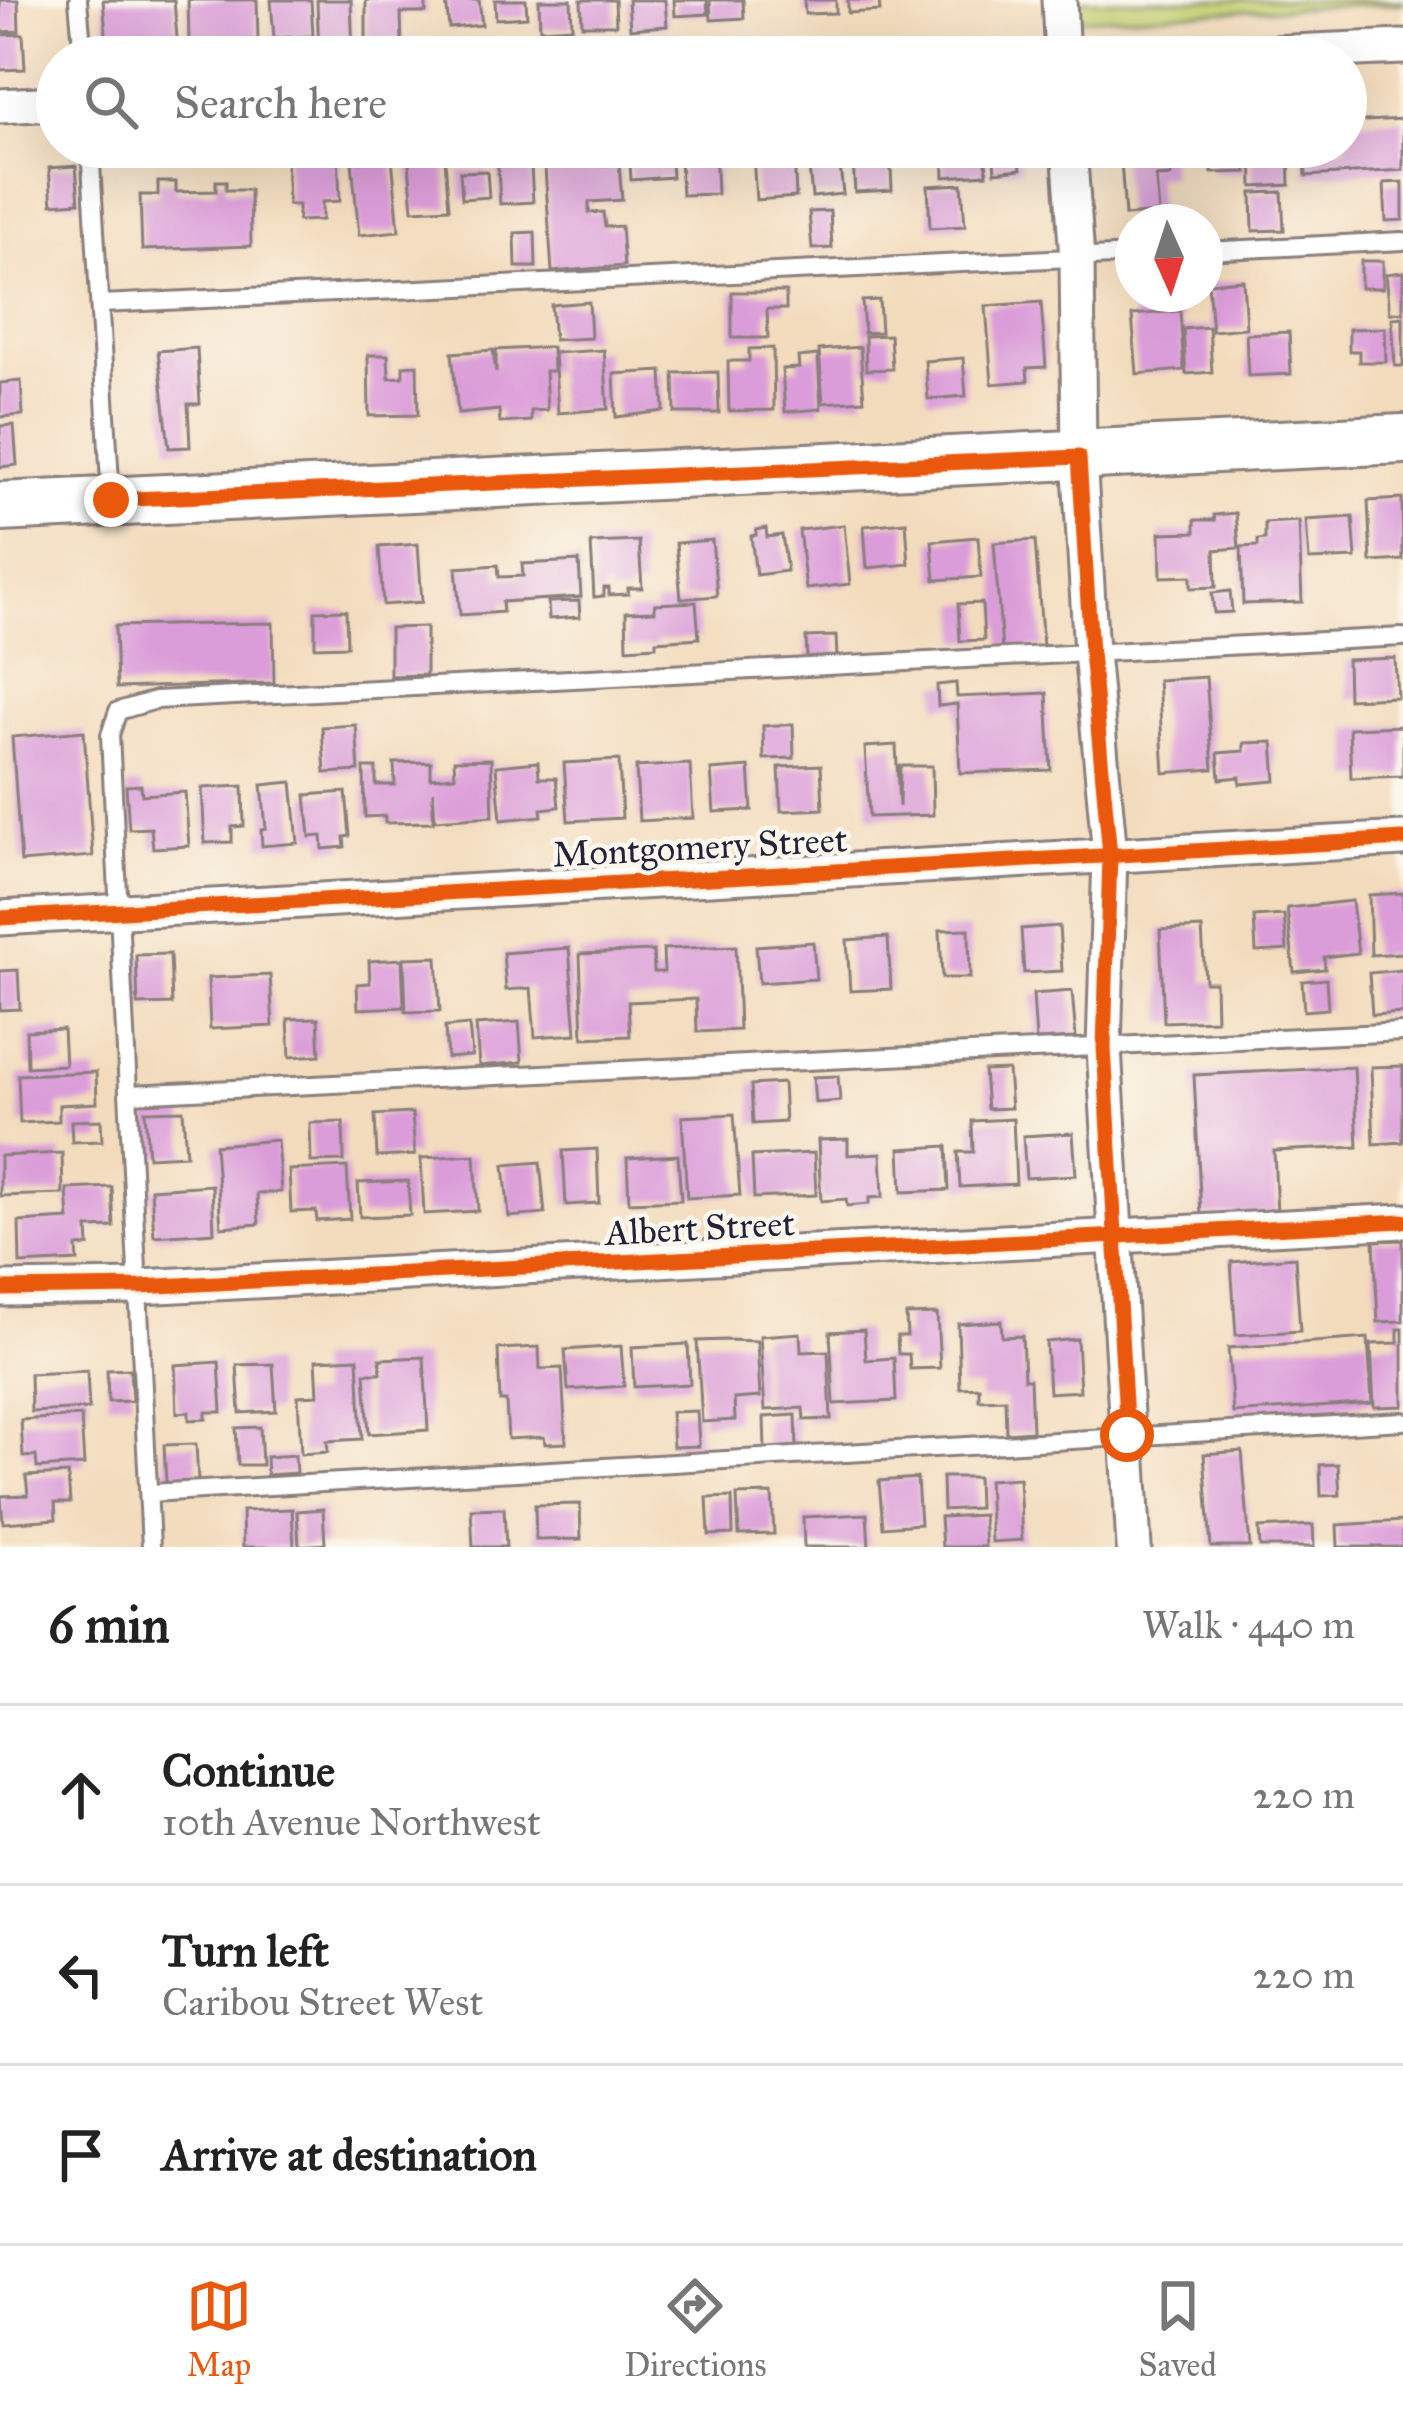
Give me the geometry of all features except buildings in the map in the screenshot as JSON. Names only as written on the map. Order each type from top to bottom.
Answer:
[{"type":"street","points":[[1059,0],[1061,36]]},
{"type":"street","points":[[1367,49],[1403,47]]},
{"type":"street","points":[[0,106],[36,104]]},
{"type":"street","points":[[1071,168],[1077,258],[1079,457],[1110,855],[1104,1048],[1134,1547]]},
{"type":"street","points":[[0,506],[1403,439]]},
{"type":"street","name":"Montgomery Street","points":[[0,918],[1403,838]]},
{"type":"street","name":"Albert Street","points":[[0,1289],[140,1287],[1403,1221]]},
{"type":"lane","points":[[78,0],[81,36]]},
{"type":"lane","points":[[92,168],[111,500]]},
{"type":"lane","points":[[1223,250],[1403,241]]},
{"type":"lane","points":[[102,304],[1115,256]]},
{"type":"lane","points":[[151,1547],[110,735],[118,711],[156,700],[1403,637]]},
{"type":"lane","points":[[130,1094],[1403,1032]]},
{"type":"lane","points":[[150,1493],[1403,1421]]},
{"type":"green space","points":[[1063,0],[1403,0],[1403,3],[1079,19]]},
{"type":"cycle path","points":[[0,918],[1403,839]]},
{"type":"cycle path","points":[[0,1289],[140,1287],[1403,1221]]},
{"type":"route","points":[[111,500],[1079,457],[1110,855],[1104,1048],[1127,1435]]}]
